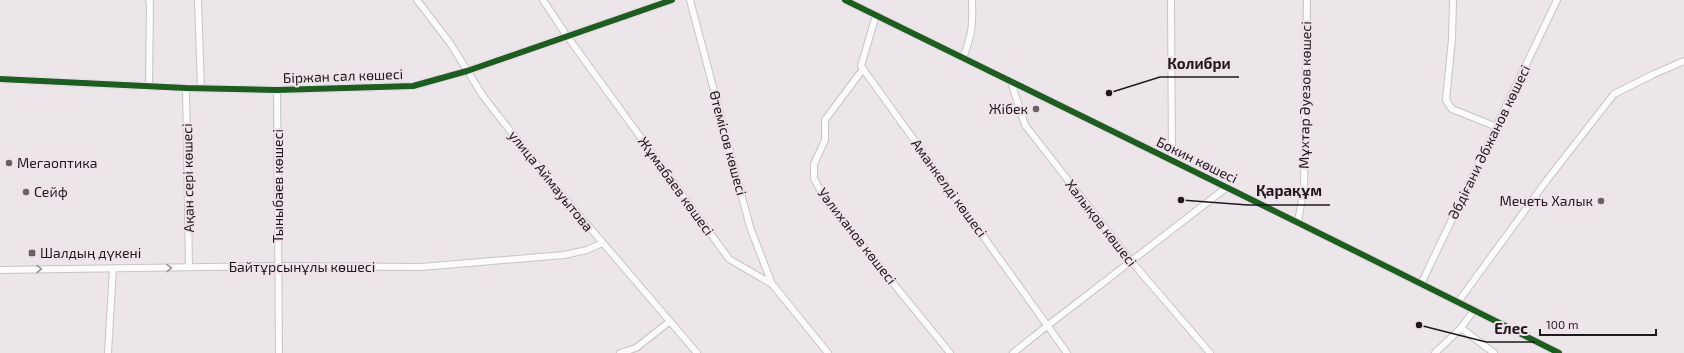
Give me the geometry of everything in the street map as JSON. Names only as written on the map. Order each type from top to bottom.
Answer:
[{"type":"street","points":[[149,0],[149,86]]},
{"type":"street","points":[[200,0],[201,88]]},
{"type":"street","name":"улица Аймауытова","points":[[416,0],[450,43],[483,96],[534,162],[697,353]]},
{"type":"street","name":"Жұмабаев көшесі","points":[[543,0],[567,36],[729,259],[772,284],[828,353]]},
{"type":"street","name":"Біржан сал көшесі","points":[[0,79],[186,88],[278,90],[414,86],[467,71],[658,2],[672,0]]},
{"type":"street","name":"Өтемісов көшесі","points":[[690,0],[750,227],[772,284]]},
{"type":"street","name":"Бокин көшесі","points":[[845,0],[1226,188],[1298,221],[1559,353]]},
{"type":"street","points":[[963,58],[972,33],[972,0]]},
{"type":"street","points":[[1171,0],[1172,161]]},
{"type":"street","name":"Мұхтар Әуезов көшесі","points":[[1298,221],[1304,189],[1307,0]]},
{"type":"street","points":[[1453,0],[1452,39],[1446,100],[1452,109],[1497,127]]},
{"type":"street","name":"Әбдіғани Әбжанов көшесі","points":[[1421,284],[1497,127],[1556,0]]},
{"type":"street","points":[[863,69],[861,66],[876,16]]},
{"type":"street","points":[[1458,302],[1547,180],[1614,94],[1647,77],[1684,61]]},
{"type":"street","name":"Аманкелді көшесі","points":[[863,69],[1046,326],[1068,353]]},
{"type":"street","name":"Уәлиханов көшесі","points":[[863,69],[825,120],[825,140],[814,164],[814,179],[828,202],[950,353]]},
{"type":"street","name":"Халықов көшесі","points":[[1011,82],[1025,125],[1131,261],[1210,353]]},
{"type":"street","name":"Ақан сері көшесі","points":[[186,88],[189,268]]},
{"type":"street","name":"Тыныбаев көшесі","points":[[278,90],[279,353]]},
{"type":"street","points":[[1013,353],[1226,188]]},
{"type":"street","name":"Байтұрсынұлы көшесі","points":[[0,270],[278,266],[421,267],[564,255],[587,250],[602,243]]},
{"type":"street","points":[[108,353],[114,268]]},
{"type":"street","points":[[1435,353],[1461,328],[1474,310]]},
{"type":"street","points":[[620,353],[636,348],[669,322]]},
{"type":"street","points":[[1461,328],[1494,353]]},
{"type":"cycle path","points":[[0,79],[186,88],[277,90],[413,86],[467,71],[672,0]]},
{"type":"cycle path","points":[[845,0],[1292,219],[1559,353]]},
{"type":"place","name":"Колибри","points":[[1109,93]]},
{"type":"place","name":"Жібек","points":[[1036,109]]},
{"type":"place","name":"Мегаоптика","points":[[9,163]]},
{"type":"place","name":"Сейф","points":[[26,192]]},
{"type":"place","name":"Қарақұм","points":[[1181,200]]},
{"type":"place","name":"Мечеть Халык","points":[[1601,201]]},
{"type":"place","name":"Шалдың дүкені","points":[[32,253]]},
{"type":"place","name":"Елес","points":[[1419,325]]}]
